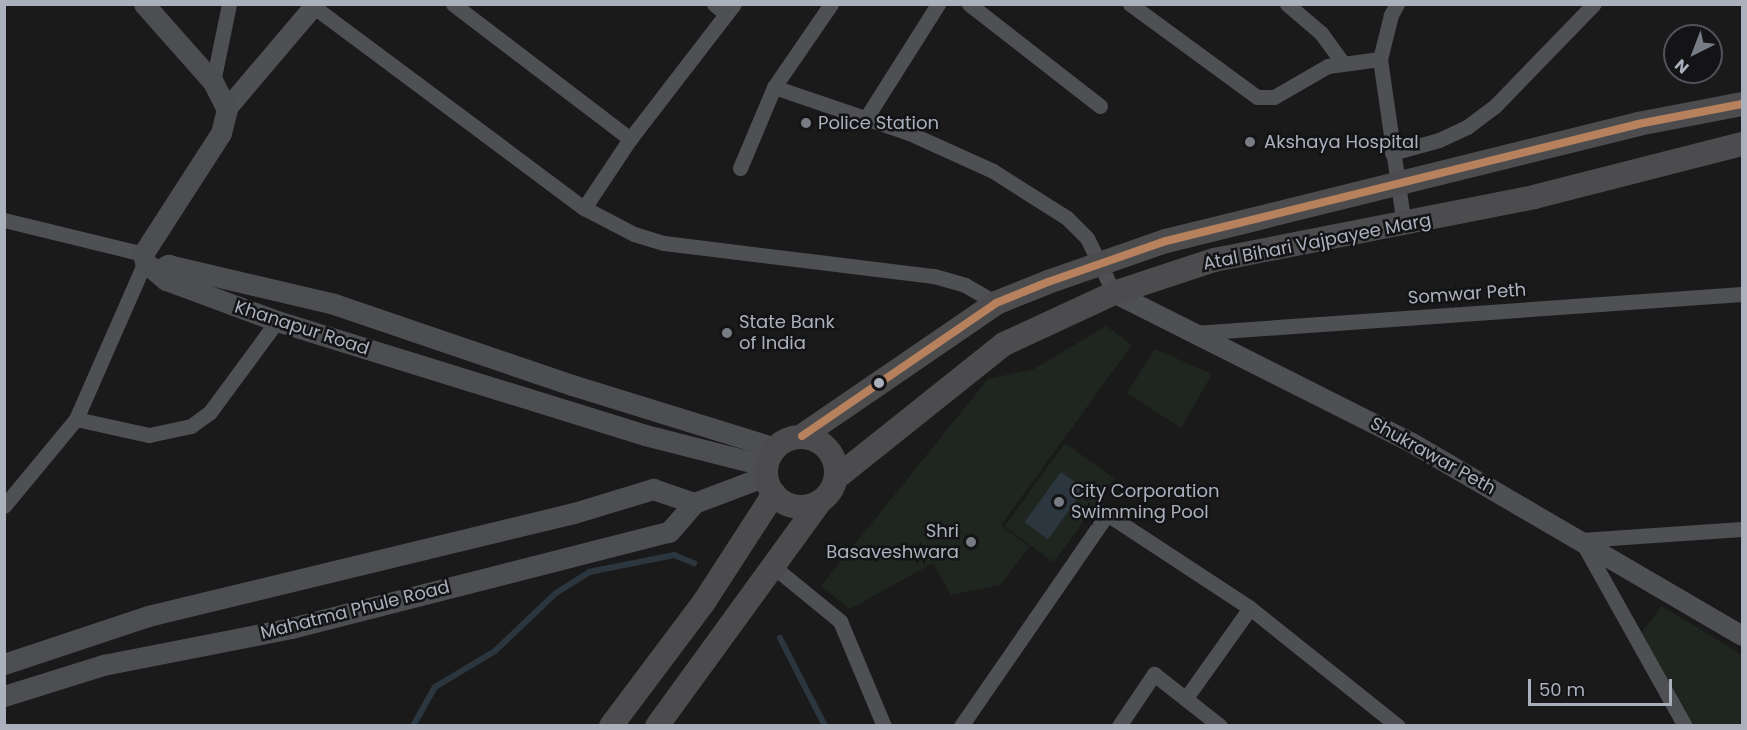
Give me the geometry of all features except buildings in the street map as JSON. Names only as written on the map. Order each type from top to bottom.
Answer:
[{"type":"main road","points":[[144,4],[213,82],[227,108],[221,133],[148,262],[334,304],[572,385],[770,471],[801,507],[820,502]]},
{"type":"main road","name":"Atal Bihari Vajpayee Marg","points":[[802,436],[996,303],[1166,241],[1396,187],[1638,124],[1743,104]]},
{"type":"main road","name":"Atal Bihari Vajpayee Marg","points":[[836,478],[1004,344],[1114,293],[1214,260],[1404,225],[1534,197],[1743,144]]},
{"type":"main road","name":"Khanapur Road","points":[[148,262],[166,280],[277,321],[645,435],[770,471]]},
{"type":"main road","points":[[611,726],[704,602],[770,471],[802,436],[828,449],[835,457],[836,478],[775,568],[657,726]]},
{"type":"main road","points":[[4,664],[148,615],[574,513],[653,489],[694,502],[770,471]]},
{"type":"main road","name":"Mahatma Phule Road","points":[[4,696],[103,665],[291,628],[669,532],[694,502]]},
{"type":"street","points":[[213,82],[229,4]]},
{"type":"street","points":[[453,4],[630,139]]},
{"type":"street","points":[[741,168],[774,87],[831,4]]},
{"type":"street","points":[[866,118],[938,4]]},
{"type":"street","points":[[969,4],[1100,106]]},
{"type":"street","points":[[1130,4],[1257,97],[1274,97],[1304,76],[1343,63],[1380,59]]},
{"type":"street","points":[[1287,4],[1320,33],[1343,63]]},
{"type":"street","points":[[1397,4],[1391,15],[1380,59],[1396,187],[1404,225]]},
{"type":"street","points":[[1392,153],[1439,140],[1467,127],[1495,106],[1594,4]]},
{"type":"street","points":[[227,108],[315,6],[584,208],[634,234],[664,243],[934,276],[965,285],[996,303]]},
{"type":"street","points":[[584,208],[630,139],[725,8]]},
{"type":"street","points":[[774,87],[866,118],[1003,177],[1067,218],[1087,238],[1103,264],[1114,293]]},
{"type":"street","points":[[4,220],[148,262],[76,419],[4,506]]},
{"type":"street","name":"Shukrawar Peth","points":[[1114,293],[1412,442],[1743,636]]},
{"type":"street","name":"Somwar Peth","points":[[1194,333],[1743,294]]},
{"type":"street","points":[[76,419],[149,435],[191,426],[210,412],[277,321]]},
{"type":"street","points":[[961,726],[1107,514],[1250,608],[1398,726]]},
{"type":"street","points":[[1685,726],[1581,540],[1743,529]]},
{"type":"street","points":[[775,568],[840,621],[884,726]]},
{"type":"street","points":[[1186,698],[1250,608]]},
{"type":"street","points":[[1119,726],[1154,674],[1216,724]]},
{"type":"shaded area","points":[[1106,326],[1132,345],[1001,525],[1029,547],[1000,585],[951,595],[933,563],[850,609],[821,586],[988,379],[1034,369]]},
{"type":"shaded area","points":[[1155,349],[1212,374],[1181,428],[1127,393]]},
{"type":"shaded area","name":"City Corporation Swimming Pool","points":[[1065,443],[1114,479],[1054,562],[1004,526]]},
{"type":"shaded area","name":"City Corporation Swimming Pool","points":[[1061,472],[1084,489],[1048,539],[1025,522]]},
{"type":"shaded area","points":[[1662,606],[1742,655],[1742,725],[1694,725],[1641,633]]},
{"type":"waterway","points":[[413,726],[435,687],[495,651],[556,593],[589,572],[674,555],[694,563]]},
{"type":"waterway","points":[[780,638],[825,726]]},
{"type":"transit line","points":[[802,436],[996,303],[1048,282],[1166,241],[1638,124],[1742,104]]},
{"type":"place","name":"Police Station","points":[[806,123]]},
{"type":"place","name":"Akshaya Hospital","points":[[1250,142]]},
{"type":"place","name":"State Bank of India","points":[[727,333]]},
{"type":"place","name":"City Corporation Swimming Pool","points":[[1059,502]]},
{"type":"place","name":"Shri Basaveshwara","points":[[971,542]]}]
